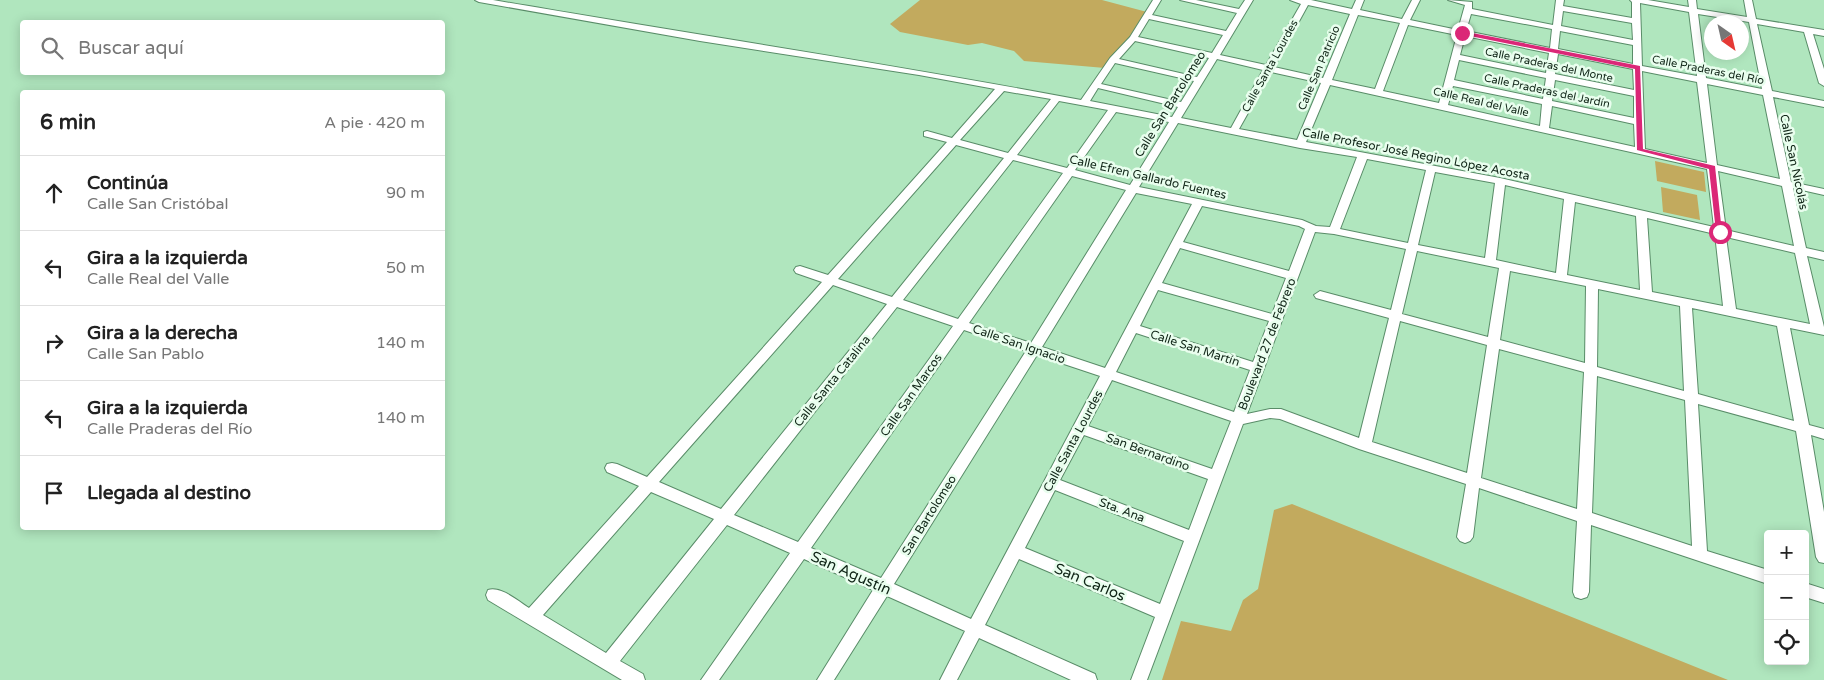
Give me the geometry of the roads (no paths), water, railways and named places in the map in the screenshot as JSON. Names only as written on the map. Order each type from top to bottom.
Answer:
[{"type":"street","name":"Calle Profesor José Regino López Acosta","points":[[479,0],[700,38],[918,72],[1500,181],[1824,256]]},
{"type":"street","points":[[1083,104],[1113,60],[1133,38],[1157,0]]},
{"type":"street","points":[[1184,0],[1242,12]]},
{"type":"street","name":"Calle San Bartolomeo","points":[[1034,349],[1249,0]]},
{"type":"street","name":"Calle Praderas del Río","points":[[1294,0],[1307,1],[1824,104]]},
{"type":"street","name":"Calle San Patricio","points":[[1300,145],[1360,0]]},
{"type":"street","points":[[1378,92],[1405,22],[1416,0]]},
{"type":"street","points":[[1452,0],[1557,28],[1637,43]]},
{"type":"street","points":[[1640,150],[1635,0],[1692,5],[1752,21],[1824,33]]},
{"type":"street","name":"Calle San Nicolás","points":[[1748,0],[1800,250],[1820,330]]},
{"type":"street","name":"Calle Santa Lourdes","points":[[1233,132],[1307,1]]},
{"type":"street","points":[[1544,129],[1560,4],[1636,21]]},
{"type":"street","points":[[1443,106],[1462,33],[1467,5]]},
{"type":"street","points":[[1692,5],[1730,312]]},
{"type":"street","points":[[1146,16],[1229,34]]},
{"type":"street","points":[[1808,31],[1824,83]]},
{"type":"street","name":"Calle Real del Valle","points":[[1133,38],[1824,192]]},
{"type":"street","name":"Calle Praderas del Monte","points":[[1456,57],[1638,94]]},
{"type":"street","points":[[1113,60],[1200,80]]},
{"type":"street","name":"Calle Praderas del Jardín","points":[[1450,82],[1639,122]]},
{"type":"street","points":[[1096,85],[1184,106]]},
{"type":"street","points":[[531,617],[1001,88]]},
{"type":"street","name":"Calle Santa Catalina","points":[[608,663],[1056,99]]},
{"type":"street","name":"Calle San Marcos","points":[[708,680],[1114,110]]},
{"type":"street","name":"Calle Efren Gallardo Fuentes","points":[[928,134],[1133,189],[1302,223],[1313,229],[1334,231],[1820,330]]},
{"type":"street","points":[[1334,231],[1363,156]]},
{"type":"street","points":[[1364,445],[1431,169]]},
{"type":"street","points":[[1490,264],[1500,181]]},
{"type":"street","points":[[1562,278],[1570,197]]},
{"type":"street","name":"Calle Santa Lourdes","points":[[948,680],[1199,201]]},
{"type":"street","points":[[1641,214],[1646,295]]},
{"type":"street","name":"Boulevard 27 de Febrero","points":[[1139,680],[1310,230],[1313,229]]},
{"type":"street","points":[[1177,244],[1293,276]]},
{"type":"street","points":[[1465,537],[1505,266]]},
{"type":"street","name":"Calle San Ignacio","points":[[800,270],[1238,418]]},
{"type":"street","points":[[1581,592],[1591,370],[1592,284]]},
{"type":"street","points":[[1155,285],[1276,319]]},
{"type":"street","points":[[1320,295],[1396,314],[1803,430],[1824,434]]},
{"type":"street","points":[[1686,303],[1700,555]]},
{"type":"street","points":[[1783,322],[1824,557]]},
{"type":"street","name":"Calle San Martín","points":[[1133,328],[1257,368]]},
{"type":"street","name":"San Bartolomeo","points":[[825,680],[1034,349]]},
{"type":"street","points":[[1238,418],[1249,420],[1267,413],[1276,413],[1364,445],[1764,576]]},
{"type":"street","name":"San Bernardino","points":[[1080,428],[1216,476]]},
{"type":"street","name":"San Agustín","points":[[612,468],[801,550],[1089,680]]},
{"type":"street","name":"Sta. Ana","points":[[1051,483],[1193,538]]},
{"type":"street","name":"San Carlos","points":[[1016,551],[1164,613]]},
{"type":"street","points":[[1809,591],[1824,596]]},
{"type":"street","points":[[494,595],[637,680]]}]
